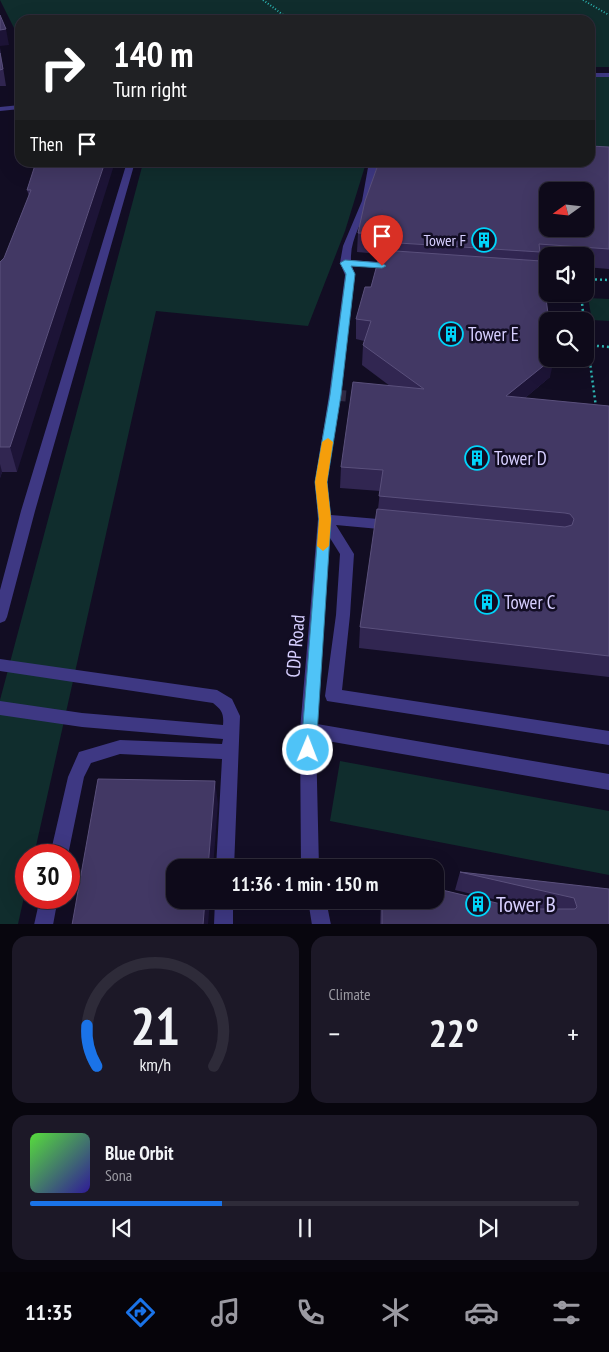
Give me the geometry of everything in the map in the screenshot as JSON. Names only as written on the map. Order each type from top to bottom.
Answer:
[{"type":"street","points":[[595,75],[609,75]]},
{"type":"street","points":[[0,109],[15,108]]},
{"type":"street","points":[[0,617],[28,511],[130,167]]},
{"type":"street","points":[[372,167],[367,199],[345,251],[345,263],[403,267]]},
{"type":"street","name":"CDP Road","points":[[310,859],[308,730],[325,519],[321,482],[335,395],[350,274],[345,263]]},
{"type":"street","points":[[518,275],[539,276]]},
{"type":"street","points":[[325,519],[403,526]]},
{"type":"street","points":[[325,519],[347,554],[343,615],[333,696],[609,738]]},
{"type":"street","points":[[0,665],[217,697],[226,704],[232,716],[226,859]]},
{"type":"street","points":[[0,708],[82,720],[232,733]]},
{"type":"street","points":[[308,730],[609,782]]},
{"type":"street","points":[[61,844],[76,777],[85,757],[120,746],[231,752]]},
{"type":"street","points":[[43,924],[46,909]]},
{"type":"street","points":[[223,924],[224,909]]},
{"type":"street","points":[[319,909],[322,924]]},
{"type":"path","points":[[264,0],[284,15]]},
{"type":"path","points":[[582,0],[609,15]]},
{"type":"path","points":[[594,279],[609,280]]},
{"type":"path","points":[[594,345],[609,346]]},
{"type":"path","points":[[590,367],[596,412]]},
{"type":"green space","points":[[0,0],[609,0],[609,67],[595,67],[595,15],[15,15],[15,30]]},
{"type":"green space","points":[[595,77],[609,77],[609,149],[595,146]]},
{"type":"green space","points":[[142,167],[365,167],[345,231],[308,326],[156,311],[36,844],[15,844],[15,909],[21,909],[18,924],[0,924],[0,700]]},
{"type":"green space","points":[[594,298],[609,299],[609,321],[594,320],[594,312],[591,312],[589,302],[594,302]]},
{"type":"green space","points":[[340,761],[609,811],[609,875],[330,821]]},
{"type":"building","points":[[0,15],[6,29],[0,30]]},
{"type":"building","points":[[0,53],[3,69],[0,70]]},
{"type":"building","points":[[595,146],[609,147],[609,249],[539,244],[539,252],[383,242],[385,234],[358,233],[365,201],[377,167],[595,167]]},
{"type":"building","points":[[34,167],[103,167],[10,447],[0,447],[0,262],[4,258],[31,190],[27,190]]},
{"type":"building","points":[[381,250],[539,261],[539,302],[546,302],[548,312],[539,312],[539,367],[542,367],[506,396],[609,406],[609,656],[360,627],[377,509],[565,527],[572,525],[574,519],[570,514],[565,513],[379,496],[383,470],[341,467],[353,382],[424,389],[363,345],[371,321],[356,319],[365,287],[371,287]]},
{"type":"building","points":[[98,779],[215,781],[209,859],[166,859],[166,909],[204,909],[203,924],[72,924],[75,909],[80,909],[80,880]]},
{"type":"building","name":"Tower B","points":[[460,872],[609,889],[609,924],[382,924],[382,909],[444,909],[444,890],[522,909],[575,909],[577,907],[574,898]]},
{"type":"tunnel","points":[[335,395],[368,398]]},
{"type":"slow traffic","points":[[323,546],[325,519],[321,482],[328,442]]},
{"type":"place","name":"Tower F","points":[[484,240]]},
{"type":"place","name":"Tower E","points":[[451,334]]},
{"type":"place","name":"Tower D","points":[[477,458]]},
{"type":"place","name":"Tower C","points":[[487,602]]},
{"type":"place","name":"Tower B","points":[[478,904]]},
{"type":"route","points":[[308,750],[325,519],[321,482],[335,395],[350,274],[345,263],[382,266]]}]
